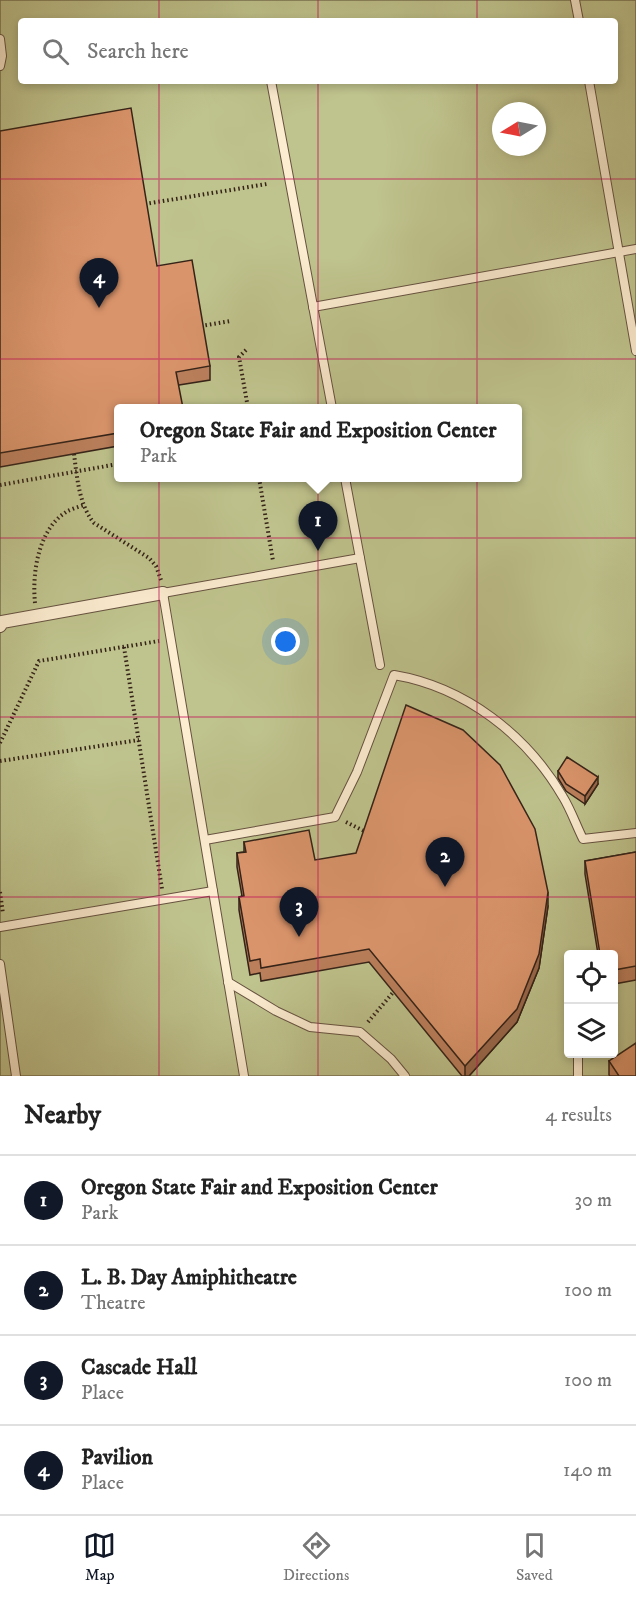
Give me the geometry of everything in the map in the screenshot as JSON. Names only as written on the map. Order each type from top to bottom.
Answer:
[{"type":"street","points":[[0,627],[2,622],[163,593]]},
{"type":"lane","points":[[575,0],[578,18]]},
{"type":"lane","points":[[0,39],[2,56],[0,66]]},
{"type":"lane","points":[[272,84],[331,404]]},
{"type":"lane","points":[[590,84],[636,351]]},
{"type":"lane","points":[[313,307],[636,249]]},
{"type":"lane","points":[[346,482],[380,665]]},
{"type":"lane","points":[[244,1076],[163,593],[360,558]]},
{"type":"lane","points":[[205,840],[335,816],[357,772],[394,675],[416,679],[445,689],[494,718],[514,735],[563,796],[583,839],[636,833]]},
{"type":"lane","points":[[3,927],[213,891]]},
{"type":"lane","points":[[0,964],[16,1076]]},
{"type":"lane","points":[[228,982],[276,1011],[310,1027],[360,1032],[391,1059],[405,1076]]},
{"type":"lane","points":[[578,1058],[578,1076]]},
{"type":"path","points":[[145,204],[267,184]]},
{"type":"path","points":[[201,326],[230,321]]},
{"type":"path","points":[[246,350],[239,357],[247,404]]},
{"type":"path","points":[[74,454],[88,516],[94,523],[149,558],[156,566],[163,593]]},
{"type":"path","points":[[0,485],[114,465]]},
{"type":"path","points":[[260,482],[275,573]]},
{"type":"path","points":[[37,616],[35,572],[48,532],[57,519],[67,511],[84,505]]},
{"type":"path","points":[[0,743],[39,661],[171,639]]},
{"type":"path","points":[[124,647],[163,899]]},
{"type":"path","points":[[0,761],[139,740]]},
{"type":"path","points":[[335,816],[368,832]]},
{"type":"path","points":[[0,892],[3,927]]},
{"type":"path","points":[[360,1032],[399,987]]},
{"type":"green space","points":[[0,0],[636,0],[636,1076],[0,1076]]},
{"type":"building","points":[[131,108],[157,266],[192,260],[210,366],[176,372],[182,404],[114,404],[114,434],[0,453],[0,131]]},
{"type":"building","points":[[406,705],[463,730],[500,765],[535,829],[548,892],[539,954],[517,1009],[465,1066],[369,949],[261,968],[260,959],[250,961],[239,897],[244,896],[237,853],[246,852],[244,842],[309,830],[315,860],[356,853]]},
{"type":"building","points":[[567,757],[598,777],[585,796],[566,784],[558,771]]},
{"type":"building","points":[[636,852],[636,966],[618,969],[618,950],[599,950],[585,861]]},
{"type":"building","points":[[636,1043],[636,1076],[619,1076],[609,1061],[618,1058],[618,1055]]},
{"type":"place","name":"Pavilion","points":[[99,308]]},
{"type":"place","name":"Oregon State Fair and Exposition Center","points":[[318,551]]},
{"type":"place","name":"L. B. Day Amiphitheatre","points":[[445,887]]},
{"type":"place","name":"Cascade Hall","points":[[299,937]]}]
